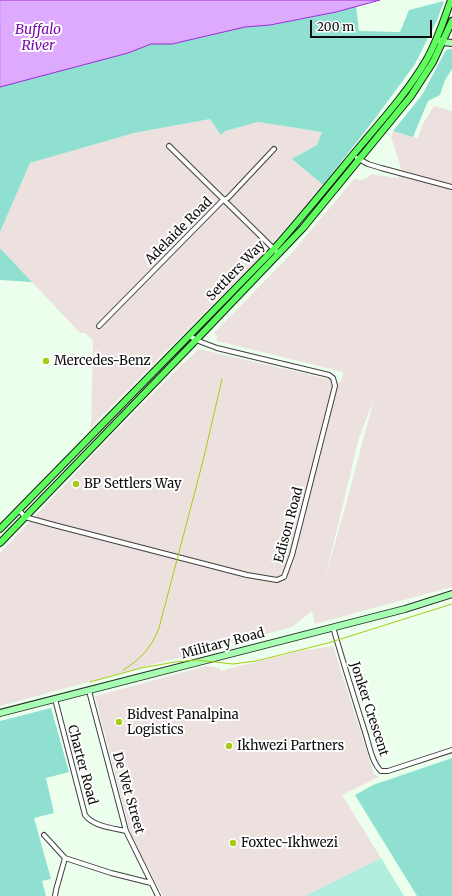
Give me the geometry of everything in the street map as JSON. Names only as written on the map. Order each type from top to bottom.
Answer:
[{"type":"main road","name":"Settlers Way","points":[[0,529],[274,249],[407,89],[427,59],[451,0]]},
{"type":"main road","name":"Settlers Way","points":[[0,543],[303,228],[411,96],[433,62],[451,23]]},
{"type":"street","points":[[436,40],[452,43]]},
{"type":"street","points":[[169,146],[279,254]]},
{"type":"street","name":"Adelaide Road","points":[[99,326],[224,200],[228,198],[274,150]]},
{"type":"street","points":[[353,155],[368,164],[452,187]]},
{"type":"street","name":"Edison Road","points":[[25,517],[247,575],[277,580],[284,577],[292,555],[326,425],[335,386],[334,380],[329,375],[217,348],[196,340],[189,335]]},
{"type":"street","points":[[19,510],[25,517]]},
{"type":"street","name":"Military Road","points":[[0,713],[429,602],[452,594]]},
{"type":"street","name":"Jonker Crescent","points":[[333,626],[357,709],[379,770],[388,771],[452,750]]},
{"type":"street","name":"De Wet Street","points":[[89,690],[126,831],[158,896]]},
{"type":"street","name":"Charter Road","points":[[55,699],[85,815],[94,822],[126,831]]},
{"type":"street","points":[[44,835],[65,858],[105,871],[151,883]]},
{"type":"street","points":[[55,896],[65,858]]},
{"type":"shaded area","points":[[444,1],[437,20],[415,64],[374,120],[323,185],[292,159],[317,145],[322,132],[258,122],[225,131],[221,135],[210,119],[134,133],[30,163],[0,232],[0,87],[128,53],[151,44],[172,44],[245,27],[270,25],[336,12],[356,6],[359,31],[400,32],[409,10]]},
{"type":"shaded area","points":[[452,49],[452,69],[445,80],[440,95],[428,101],[413,137],[393,131],[422,95],[446,50]]},
{"type":"shaded area","points":[[434,106],[452,111],[452,587],[315,624],[312,611],[292,627],[0,706],[0,553],[110,437],[175,371],[199,349],[341,382],[343,372],[217,341],[217,336],[214,333],[291,254],[353,180],[356,178],[359,180],[365,179],[372,174],[398,178],[401,168],[391,137],[393,131],[418,138],[422,125]],"holes":[[[374,399],[325,579],[359,438]]]},
{"type":"shaded area","points":[[210,119],[225,131],[258,122],[322,132],[317,145],[292,159],[323,185],[265,252],[91,427],[93,340],[85,333],[80,333],[0,248],[0,232],[30,163],[134,133]]},
{"type":"shaded area","points":[[0,248],[32,282],[0,280]]},
{"type":"shaded area","points":[[333,646],[374,774],[379,777],[342,795],[381,858],[305,896],[163,896],[131,836],[95,696],[206,666],[220,668],[220,671],[300,651]]},
{"type":"shaded area","points":[[51,708],[69,772],[46,778],[54,813],[34,818],[51,879],[42,881],[46,896],[0,896],[0,721]]},
{"type":"shaded area","points":[[452,758],[452,896],[417,896],[355,795],[373,785]]},
{"type":"shaded area","points":[[381,858],[404,896],[305,896]]},
{"type":"water","name":"Buffalo River","points":[[0,0],[380,0],[336,12],[270,25],[245,27],[172,44],[151,44],[128,53],[0,87]]},
{"type":"railway","points":[[123,670],[135,662],[145,652],[153,641],[159,628],[204,457],[222,379]]},
{"type":"railway","points":[[90,682],[141,668],[175,662],[196,660],[233,664],[256,661],[328,643],[452,604]]},
{"type":"place","name":"Mercedes-Benz","points":[[46,361]]},
{"type":"place","name":"BP Settlers Way","points":[[76,484]]},
{"type":"place","name":"Bidvest Panalpina Logistics","points":[[119,722]]},
{"type":"place","name":"Ikhwezi Partners","points":[[229,746]]},
{"type":"place","name":"Foxtec-Ikhwezi","points":[[233,843]]}]
